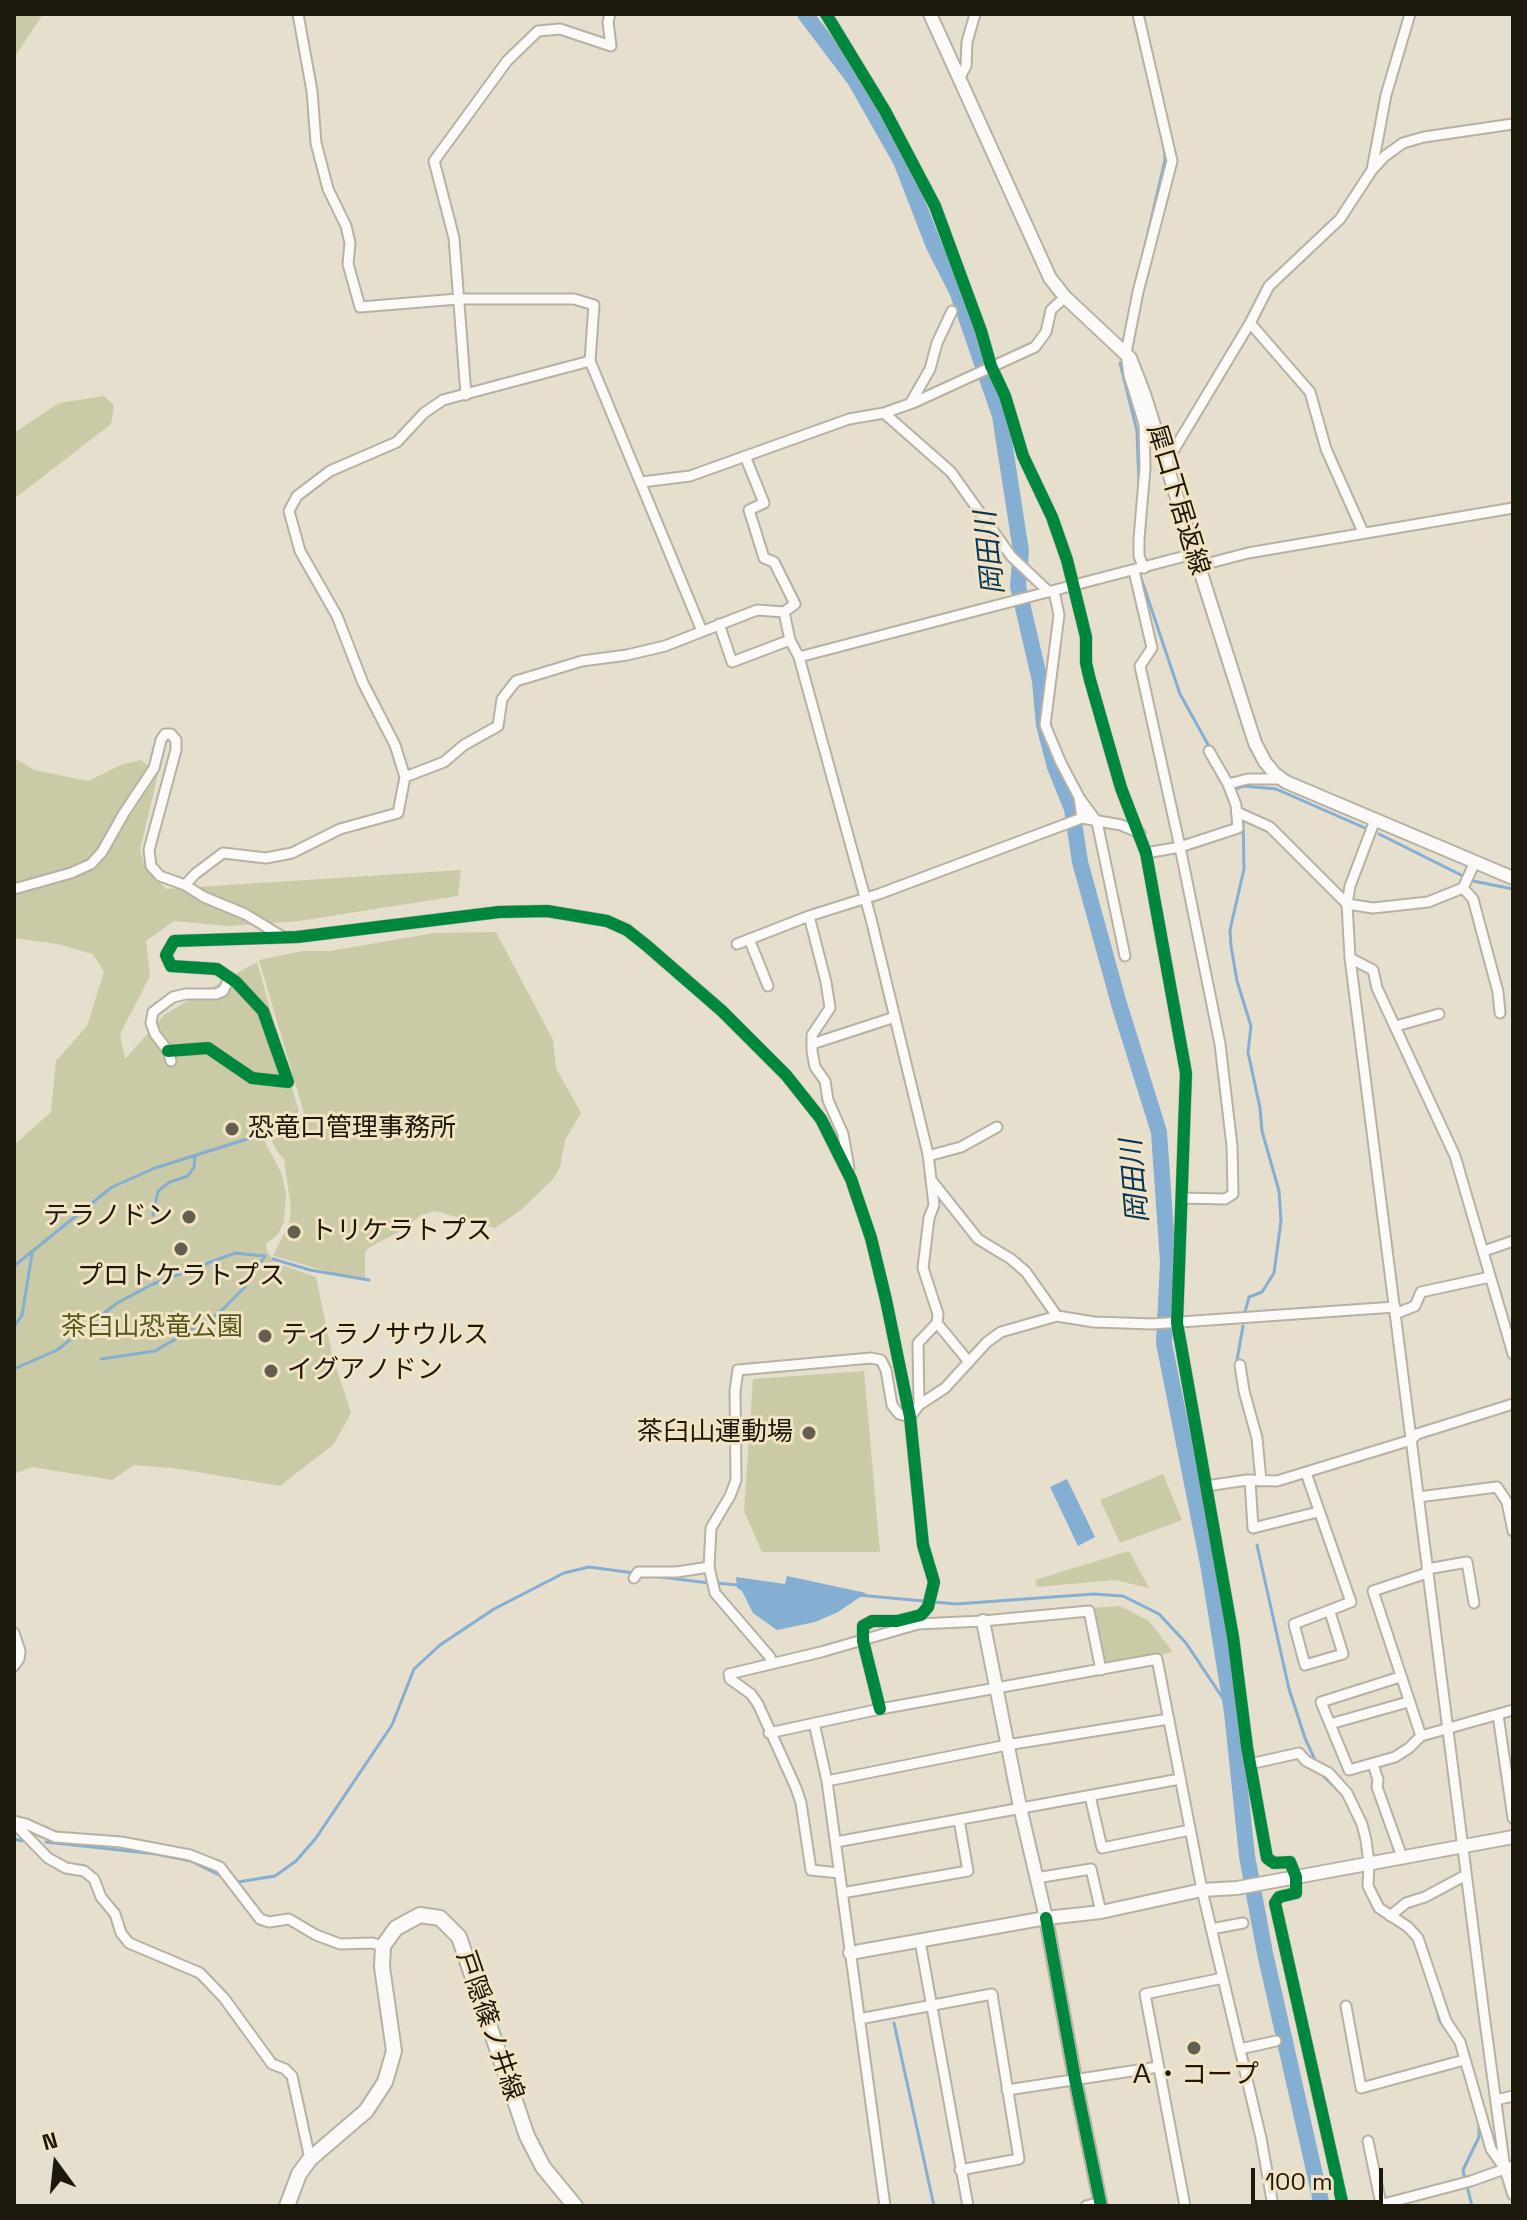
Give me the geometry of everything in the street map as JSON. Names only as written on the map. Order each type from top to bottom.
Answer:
[{"type":"main road","name":"戸隠篠ノ井線","points":[[383,1946],[396,1928],[420,1915],[440,1918],[451,1926],[459,1937],[471,1970],[527,2136],[543,2167],[575,2206]]},
{"type":"main road","points":[[287,2206],[299,2174],[310,2159],[366,2111],[385,2082],[394,2051],[382,1967],[383,1946]]},
{"type":"street","points":[[298,14],[312,91],[316,143],[328,189],[346,226],[350,243],[348,264],[360,307],[458,299],[574,299],[594,305],[590,361],[702,631]]},
{"type":"street","points":[[466,395],[454,238],[434,161],[507,61],[538,31],[560,29],[611,46],[610,14]]},
{"type":"street","points":[[826,14],[885,111],[935,206],[991,366],[1005,396],[1023,456],[1052,517],[1075,584],[1086,637],[1088,671],[1121,788],[1146,853],[1186,1073],[1175,1323],[1235,1652],[1267,1858],[1274,1863],[1290,1862],[1296,1877],[1296,1893],[1279,1897],[1275,1903],[1343,2206]]},
{"type":"street","name":"犀口下居返線","points":[[930,14],[1050,278],[1065,297],[1126,353],[1144,394],[1255,743],[1265,762],[1282,779],[1513,878]]},
{"type":"street","points":[[960,77],[966,66],[967,42],[975,14]]},
{"type":"street","points":[[1138,14],[1172,161],[1138,292],[1126,353],[1129,375],[1144,424],[1145,468],[1139,570],[1152,648],[1140,666],[1220,1044],[1232,1146],[1233,1194],[1225,1199],[1182,1198]]},
{"type":"street","points":[[1372,170],[1386,95],[1410,14]]},
{"type":"street","points":[[1166,463],[1269,286],[1340,219],[1372,170],[1385,156],[1403,143],[1424,137],[1513,124]]},
{"type":"street","points":[[642,482],[690,476],[849,419],[884,413],[910,404],[1035,347],[1046,332],[1051,310],[1065,297]]},
{"type":"street","points":[[910,404],[930,369],[937,343],[952,311]]},
{"type":"street","points":[[1250,323],[1310,392],[1326,449],[1363,532]]},
{"type":"street","points":[[185,885],[201,868],[223,853],[266,858],[292,853],[340,829],[398,813],[405,777],[388,728],[363,683],[337,616],[300,551],[289,511],[297,496],[330,471],[397,442],[424,413],[443,400],[590,361]]},
{"type":"street","points":[[884,413],[951,472],[1011,556],[1051,591],[1059,615],[1045,725],[1079,797],[1097,822],[1125,956]]},
{"type":"street","points":[[405,777],[444,762],[464,745],[498,726],[502,699],[516,681],[582,661],[665,646],[757,610],[784,612],[795,604],[774,562],[764,558],[749,510],[764,503],[745,456]]},
{"type":"street","points":[[799,657],[1139,570],[1513,508]]},
{"type":"street","points":[[784,612],[865,898],[928,1156],[934,1205],[929,1218],[923,1268],[938,1314],[937,1323],[918,1343],[919,1405]]},
{"type":"street","points":[[719,624],[732,662],[790,640]]},
{"type":"street","points":[[14,889],[91,864],[102,852],[137,790],[154,768],[161,740],[165,734],[171,734],[176,740],[176,750],[149,850],[151,866],[160,876],[245,914],[284,937]]},
{"type":"street","points":[[1146,853],[1180,847],[1238,828],[1242,813],[1232,783],[1209,751]]},
{"type":"street","points":[[1232,783],[1248,779],[1282,779]]},
{"type":"street","points":[[1079,797],[1082,818]]},
{"type":"street","points":[[1242,813],[1270,827],[1347,904],[1373,908],[1428,902],[1463,888],[1475,862]]},
{"type":"street","points":[[737,944],[1082,818],[1121,825],[1140,833]]},
{"type":"street","points":[[1375,820],[1350,886],[1347,904],[1350,958],[1466,1875],[1496,2100],[1513,2195]]},
{"type":"street","points":[[1463,888],[1473,899],[1498,992],[1500,1013]]},
{"type":"street","points":[[229,979],[223,991],[216,994],[173,997],[153,1012],[151,1023],[155,1034],[170,1056],[208,1048],[252,1078],[288,1082],[263,1011],[236,982],[217,969],[171,966],[166,955],[170,945],[185,938],[284,937],[499,912],[547,911],[607,921],[627,930],[674,968],[773,1060],[821,1119],[851,1179],[871,1238],[910,1417],[923,1545],[934,1582],[925,1613],[915,1618],[866,1623],[862,1631],[880,1709]]},
{"type":"street","points":[[809,916],[830,1008],[816,1027],[812,1044],[815,1067],[825,1081],[828,1100],[843,1134],[851,1179]]},
{"type":"street","points":[[749,939],[768,986]]},
{"type":"street","points":[[1350,958],[1373,970],[1377,988],[1455,1156],[1513,1354]]},
{"type":"street","points":[[1396,1026],[1439,1014]]},
{"type":"street","points":[[812,1044],[895,1017]]},
{"type":"street","points":[[928,1156],[961,1147],[997,1127]]},
{"type":"street","points":[[932,1181],[978,1239],[1026,1272],[1057,1316]]},
{"type":"street","points":[[1484,1251],[1513,1241]]},
{"type":"street","points":[[910,1417],[919,1405],[945,1388],[987,1342],[1001,1332],[1057,1316],[1094,1322],[1154,1324],[1395,1310],[1415,1306],[1421,1292],[1490,1277]]},
{"type":"street","points":[[937,1323],[969,1362]]},
{"type":"street","points":[[772,1664],[711,1576],[711,1528],[736,1480],[735,1391],[738,1370],[871,1358],[881,1360],[886,1370],[892,1405],[899,1414],[910,1417]]},
{"type":"street","points":[[1240,1365],[1257,1438],[1261,1481]]},
{"type":"street","points":[[1206,1486],[1250,1480],[1277,1481],[1411,1440],[1417,1434],[1513,1404]]},
{"type":"street","points":[[1306,1473],[1351,1602],[1294,1624],[1305,1665],[1343,1654],[1330,1612]]},
{"type":"street","points":[[1250,1480],[1253,1528],[1318,1512]]},
{"type":"street","points":[[1418,1497],[1497,1487],[1507,1502],[1513,1531]]},
{"type":"street","points":[[1421,1736],[1373,1591],[1427,1571],[1467,1562],[1474,1603]]},
{"type":"street","points":[[636,1575],[677,1572],[711,1576]]},
{"type":"street","points":[[839,1873],[811,1870],[801,1803],[782,1755],[758,1704],[751,1694],[730,1679],[729,1674],[918,1624],[1089,1611],[1101,1670]]},
{"type":"street","points":[[983,1621],[1020,1807],[1046,1918],[1101,2204],[1086,2206]]},
{"type":"street","points":[[14,1633],[20,1651],[14,1666]]},
{"type":"street","points":[[769,1733],[880,1709],[1157,1659],[1202,1890],[1261,2138],[1273,2206]]},
{"type":"street","points":[[1349,1770],[1321,1702],[1400,1677]]},
{"type":"street","points":[[1330,1724],[1408,1702]]},
{"type":"street","points":[[1329,1773],[1373,1764],[1409,1748],[1421,1736],[1513,1710]]},
{"type":"street","points":[[1498,1715],[1513,1818]]},
{"type":"street","points":[[827,1781],[1007,1745],[1169,1719]]},
{"type":"street","points":[[814,1723],[836,1842],[885,2206]]},
{"type":"street","points":[[1250,1764],[1299,1753],[1306,1761],[1329,1773],[1347,1793],[1362,1824],[1369,1863],[1368,1886],[1379,1908],[1408,1927],[1418,1938],[1446,2021],[1460,2042],[1491,2149],[1509,2167]]},
{"type":"street","points":[[1373,1764],[1377,1787],[1402,1857]]},
{"type":"street","points":[[836,1842],[1180,1779]]},
{"type":"street","points":[[1090,1796],[1102,1848],[1190,1830]]},
{"type":"street","points":[[842,1893],[968,1871],[959,1820]]},
{"type":"street","points":[[14,1822],[55,1837],[121,1842],[190,1855],[220,1867],[260,1919],[269,1922],[289,1919],[316,1935],[340,1944],[372,1943],[383,1946]]},
{"type":"street","points":[[14,1822],[48,1858],[66,1868],[84,1871],[94,1879],[101,1897],[115,1914],[121,1933],[129,1943],[200,1973],[224,1998],[272,2064],[285,2069],[292,2076],[310,2159]]},
{"type":"street","points":[[850,1953],[1046,1918],[1101,1912],[1202,1890],[1237,1888],[1513,1837]]},
{"type":"street","points":[[1036,1878],[1091,1869],[1101,1912]]},
{"type":"street","points":[[1390,1916],[1406,1903],[1425,1897],[1466,1875]]},
{"type":"street","points":[[1211,1929],[1243,1923]]},
{"type":"street","points":[[920,1941],[968,2206]]},
{"type":"street","points":[[1185,2206],[1145,1994],[1223,1978]]},
{"type":"street","points":[[859,2019],[992,1994],[1019,2159],[960,2170]]},
{"type":"street","points":[[1346,2006],[1361,2088],[1464,2060]]},
{"type":"street","points":[[1240,2049],[1276,2041]]},
{"type":"street","points":[[1007,2090],[1158,2067]]},
{"type":"street","points":[[1496,2100],[1513,2096]]},
{"type":"street","points":[[1368,2141],[1378,2205],[1430,2193],[1509,2167]]},
{"type":"green space","points":[[14,14],[43,14],[14,58]]},
{"type":"green space","points":[[104,396],[114,405],[111,424],[14,499],[14,433],[59,403]]},
{"type":"green space","name":"茶臼山恐竜公園","points":[[14,758],[34,770],[88,781],[121,765],[141,760],[158,774],[140,850],[145,867],[166,889],[461,870],[458,896],[299,921],[230,926],[174,921],[146,941],[150,976],[120,1034],[125,1059],[165,1014],[257,962],[299,1112],[257,1127],[281,1172],[286,1193],[284,1222],[278,1234],[266,1244],[267,1251],[274,1262],[316,1277],[332,1354],[351,1413],[334,1444],[280,1486],[180,1469],[134,1465],[112,1480],[32,1467],[14,1474],[14,1145],[51,1112],[56,1061],[87,1026],[104,972],[93,954],[57,944],[14,938]]},
{"type":"green space","points":[[496,932],[553,1040],[556,1068],[581,1113],[565,1140],[560,1167],[553,1179],[521,1210],[495,1228],[435,1211],[421,1215],[399,1232],[368,1248],[365,1278],[333,1273],[273,1256],[289,1223],[291,1209],[284,1159],[276,1150],[267,1129],[304,1113],[259,960],[434,933]]},
{"type":"green space","name":"茶臼山運動場","points":[[864,1371],[880,1552],[762,1552],[744,1511],[753,1379]]},
{"type":"green space","points":[[1163,1474],[1182,1520],[1120,1543],[1100,1500]]},
{"type":"green space","points":[[1129,1551],[1149,1588],[1115,1580],[1037,1587],[1035,1580]]},
{"type":"green space","points":[[1120,1606],[1149,1621],[1173,1652],[1108,1665],[1103,1662],[1091,1608]]},
{"type":"water","points":[[1067,1479],[1095,1537],[1078,1546],[1050,1487]]},
{"type":"water","points":[[787,1576],[866,1593],[838,1612],[815,1622],[777,1630],[753,1613],[742,1591],[737,1588],[736,1577],[785,1584]]},
{"type":"waterway","name":"岡田川","points":[[805,14],[855,80],[901,161],[934,246],[957,291],[1000,416],[1021,551],[1018,586],[1040,681],[1044,725],[1055,767],[1072,809],[1080,862],[1119,1004],[1159,1132],[1168,1262],[1164,1343],[1208,1564],[1232,1712],[1247,1856],[1265,1953],[1322,2206]]},
{"type":"waterway","points":[[1133,14],[1145,64]]},
{"type":"waterway","points":[[1140,267],[1165,160],[1164,146]]},
{"type":"waterway","points":[[1120,363],[1137,431],[1139,485]]},
{"type":"waterway","points":[[1139,572],[1180,694],[1211,750]]},
{"type":"waterway","points":[[1235,789],[1244,786],[1276,789],[1365,828]]},
{"type":"waterway","points":[[1243,817],[1244,869],[1230,930],[1231,946],[1237,981],[1251,1026],[1248,1052],[1262,1131],[1279,1191],[1281,1221],[1274,1273],[1262,1292],[1249,1297],[1245,1312]]},
{"type":"waterway","points":[[1379,834],[1473,881],[1513,889]]},
{"type":"waterway","points":[[14,1266],[112,1187],[155,1168],[260,1135]]},
{"type":"waterway","points":[[153,1215],[158,1191],[170,1182],[188,1176],[194,1167],[195,1156]]},
{"type":"waterway","points":[[14,1369],[57,1350],[117,1303],[153,1284],[235,1253],[265,1256],[245,1287],[218,1314],[155,1351],[101,1359]]},
{"type":"waterway","points":[[14,1327],[22,1315],[32,1254]]},
{"type":"waterway","points":[[273,1259],[310,1270],[369,1280]]},
{"type":"waterway","points":[[1236,1366],[1243,1326]]},
{"type":"waterway","points":[[1257,1545],[1289,1689],[1316,1762]]},
{"type":"waterway","points":[[238,1882],[275,1876],[296,1861],[316,1838],[392,1725],[414,1669],[440,1645],[494,1609],[564,1573],[589,1567],[634,1573]]},
{"type":"waterway","points":[[653,1576],[709,1583]]},
{"type":"waterway","points":[[717,1583],[737,1585]]},
{"type":"waterway","points":[[858,1595],[956,1604],[1094,1594],[1123,1596],[1159,1614],[1186,1643],[1232,1712]]},
{"type":"waterway","points":[[1320,1773],[1341,1793]]},
{"type":"waterway","points":[[14,1839],[22,1841]]},
{"type":"waterway","points":[[46,1842],[156,1854],[191,1861],[223,1877]]},
{"type":"waterway","points":[[1365,1890],[1374,1908]]},
{"type":"waterway","points":[[1434,2000],[1440,2021],[1451,2036]]},
{"type":"waterway","points":[[894,2023],[934,2206]]},
{"type":"waterway","points":[[1465,2179],[1463,2170],[1479,2137],[1479,2123]]},
{"type":"waterway","points":[[1467,2186],[1472,2206]]},
{"type":"cycle path","points":[[826,14],[885,111],[935,206],[991,366],[1005,396],[1023,456],[1052,517],[1067,560],[1086,637],[1086,663],[1090,680],[1121,788],[1146,853],[1186,1073],[1177,1323],[1233,1637],[1247,1747],[1267,1858],[1274,1863],[1290,1862],[1296,1877],[1296,1893],[1279,1897],[1275,1903],[1343,2206]]},
{"type":"cycle path","points":[[168,1051],[208,1048],[252,1078],[288,1082],[263,1011],[236,982],[217,969],[171,966],[166,955],[174,941],[297,937],[499,912],[547,911],[607,921],[627,930],[722,1011],[786,1075],[821,1119],[851,1179],[871,1238],[886,1300],[910,1417],[923,1545],[934,1582],[928,1607],[921,1615],[897,1621],[872,1621],[863,1626],[863,1641],[880,1709]]},
{"type":"cycle path","points":[[1046,1918],[1101,2206]]},
{"type":"place","name":"恐竜口管理事務所","points":[[232,1129]]},
{"type":"place","name":"テラノドン","points":[[189,1217]]},
{"type":"place","name":"トリケラトプス","points":[[294,1232]]},
{"type":"place","name":"プロトケラトプス","points":[[181,1249]]},
{"type":"place","name":"ティラノサウルス","points":[[265,1336]]},
{"type":"place","name":"イグアノドン","points":[[271,1371]]},
{"type":"place","name":"茶臼山運動場","points":[[809,1433]]},
{"type":"place","name":"Ａ・コープ","points":[[1194,2048]]}]
